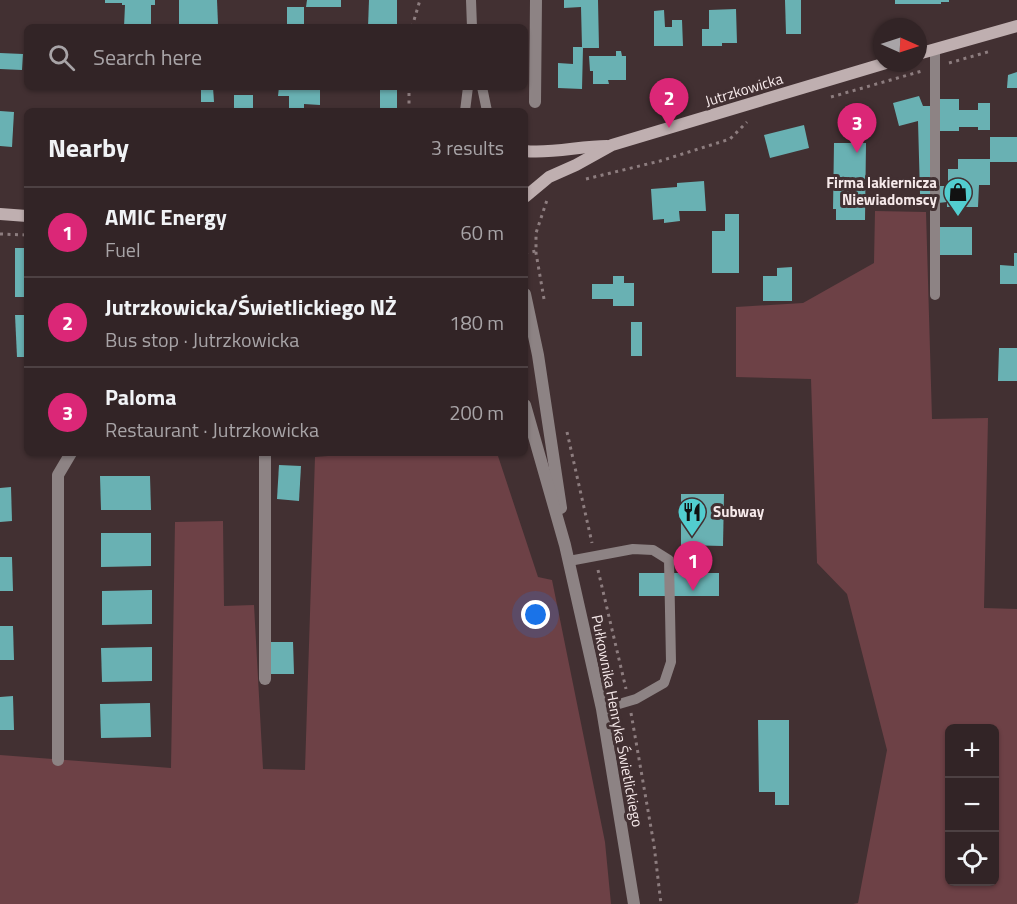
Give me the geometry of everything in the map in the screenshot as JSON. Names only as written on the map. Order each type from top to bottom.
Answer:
[{"type":"main road","points":[[927,51],[1017,26]]},
{"type":"main road","name":"Jutrzkowicka","points":[[528,194],[549,177],[612,145],[873,67]]},
{"type":"main road","name":"Jutrzkowicka","points":[[528,151],[612,145]]},
{"type":"main road","points":[[0,214],[24,216]]},
{"type":"street","points":[[535,102],[536,0]]},
{"type":"street","name":"Pułkownika Henryka Świetlickiego","points":[[528,308],[540,366],[565,545]]},
{"type":"street","name":"Pułkownika Henryka Świetlickiego","points":[[528,416],[565,545],[602,709],[634,904]]},
{"type":"street","points":[[58,760],[58,475],[69,456]]},
{"type":"street","points":[[265,456],[265,679]]},
{"type":"lane","points":[[471,0],[472,24]]},
{"type":"lane","points":[[935,49],[935,295]]},
{"type":"lane","points":[[465,108],[468,90]]},
{"type":"lane","points":[[483,90],[486,108]]},
{"type":"lane","points":[[569,561],[633,549],[653,550],[669,560],[671,662],[664,683],[629,701],[602,709]]},
{"type":"path","points":[[413,24],[420,0]]},
{"type":"path","points":[[824,99],[997,49]]},
{"type":"path","points":[[409,90],[409,108]]},
{"type":"path","points":[[584,179],[660,161],[730,139],[747,122]]},
{"type":"path","points":[[545,308],[536,251],[536,233],[547,198],[553,194]]},
{"type":"path","points":[[0,234],[24,235]]},
{"type":"path","points":[[528,252],[536,251]]},
{"type":"path","points":[[565,427],[629,701],[654,845],[661,904]]},
{"type":"shaded area","points":[[875,211],[926,212],[932,419],[988,418],[984,608],[1017,609],[1017,904],[853,904],[858,903],[887,750],[847,594],[817,563],[811,379],[736,377],[736,307],[803,303],[874,263]]},
{"type":"shaded area","points":[[498,456],[538,577],[552,580],[605,842],[611,904],[0,904],[0,755],[171,768],[175,522],[223,521],[224,606],[254,605],[263,769],[305,770],[315,457]]},
{"type":"building","points":[[105,0],[155,0],[155,5],[151,5],[151,24],[124,24],[125,5],[105,3]]},
{"type":"building","points":[[179,0],[217,0],[218,24],[179,24]]},
{"type":"building","points":[[307,0],[341,0],[341,7],[306,7]]},
{"type":"building","points":[[369,0],[397,0],[397,24],[368,24]]},
{"type":"building","points":[[564,0],[598,0],[599,48],[583,48],[582,89],[558,88],[558,63],[573,64],[573,47],[582,47],[581,7],[564,8]]},
{"type":"building","points":[[785,0],[801,0],[801,34],[786,34]]},
{"type":"building","points":[[895,0],[949,0],[949,2],[895,4]]},
{"type":"building","points":[[287,7],[304,7],[304,24],[287,24]]},
{"type":"building","points":[[736,9],[737,43],[702,46],[702,29],[709,29],[709,10]]},
{"type":"building","points":[[664,10],[665,27],[672,27],[672,20],[682,20],[683,46],[654,46],[654,11]]},
{"type":"building","points":[[616,51],[621,51],[622,56],[626,56],[626,80],[608,80],[609,84],[593,84],[593,71],[590,71],[589,56],[616,56]]},
{"type":"building","points":[[0,53],[23,54],[22,70],[0,69]]},
{"type":"building","points":[[1017,72],[1017,88],[1007,88],[1008,75]]},
{"type":"building","points":[[201,90],[213,90],[214,102],[201,102]]},
{"type":"building","points":[[279,90],[320,90],[320,105],[304,104],[304,108],[289,108],[289,96],[278,96]]},
{"type":"building","points":[[380,90],[397,90],[397,108],[380,108]]},
{"type":"building","points":[[234,95],[253,95],[253,108],[234,108]]},
{"type":"building","points":[[919,96],[923,106],[930,106],[930,194],[920,194],[918,121],[899,126],[893,103]]},
{"type":"building","points":[[939,99],[959,99],[959,110],[978,110],[978,103],[990,103],[990,130],[978,130],[978,127],[959,127],[959,131],[939,131]]},
{"type":"building","points":[[0,111],[14,112],[12,147],[0,146]]},
{"type":"building","points":[[804,125],[809,148],[770,158],[764,135]]},
{"type":"building","points":[[990,137],[1017,137],[1017,162],[990,162],[990,185],[979,185],[978,207],[947,207],[947,202],[938,203],[938,186],[948,186],[948,169],[958,169],[958,159],[990,159]]},
{"type":"building","points":[[834,143],[866,143],[865,220],[836,220],[836,209],[833,209]]},
{"type":"building","points":[[704,181],[706,211],[679,211],[680,221],[664,223],[664,219],[653,220],[651,189],[677,187],[677,183]]},
{"type":"building","points":[[725,214],[739,214],[739,273],[712,273],[712,231],[725,231]]},
{"type":"building","points":[[938,227],[972,227],[972,255],[938,255]]},
{"type":"building","points":[[15,248],[24,248],[24,297],[15,297]]},
{"type":"building","points":[[1014,253],[1017,253],[1017,284],[1000,284],[1000,265],[1014,266]]},
{"type":"building","points":[[792,267],[792,301],[763,301],[763,276],[777,276],[777,268]]},
{"type":"building","points":[[613,276],[624,276],[624,283],[634,283],[634,306],[613,306],[613,299],[592,299],[592,284],[613,284]]},
{"type":"building","points":[[15,315],[24,315],[24,357],[17,357]]},
{"type":"building","points":[[631,322],[642,322],[642,356],[631,356]]},
{"type":"building","points":[[999,348],[1017,348],[1017,381],[998,381]]},
{"type":"building","points":[[279,465],[301,466],[299,501],[277,499]]},
{"type":"building","points":[[100,476],[150,476],[151,510],[101,510]]},
{"type":"building","points":[[11,487],[12,521],[0,522],[0,488]]},
{"type":"building","points":[[681,494],[724,494],[723,546],[681,545]]},
{"type":"building","points":[[101,533],[151,533],[151,566],[101,567]]},
{"type":"building","points":[[0,557],[12,557],[13,591],[0,591]]},
{"type":"building","points":[[639,573],[719,573],[719,596],[639,596]]},
{"type":"building","points":[[152,590],[152,624],[102,625],[102,591]]},
{"type":"building","points":[[0,626],[13,626],[14,660],[0,660]]},
{"type":"building","points":[[271,642],[293,642],[294,674],[271,674]]},
{"type":"building","points":[[152,647],[152,681],[102,682],[101,648]]},
{"type":"building","points":[[13,696],[14,730],[0,730],[0,697]]},
{"type":"building","points":[[150,703],[151,737],[101,738],[100,704]]},
{"type":"building","points":[[758,720],[789,720],[789,805],[775,805],[775,792],[759,792]]},
{"type":"place","name":"Jutrzkowicka/Świetlickiego NŻ","points":[[669,128]]},
{"type":"place","name":"Paloma","points":[[857,153]]},
{"type":"place","name":"Firma lakiernicza Niewiadomscy","points":[[958,218]]},
{"type":"place","name":"Subway","points":[[692,538]]},
{"type":"place","name":"AMIC Energy","points":[[693,591]]}]
